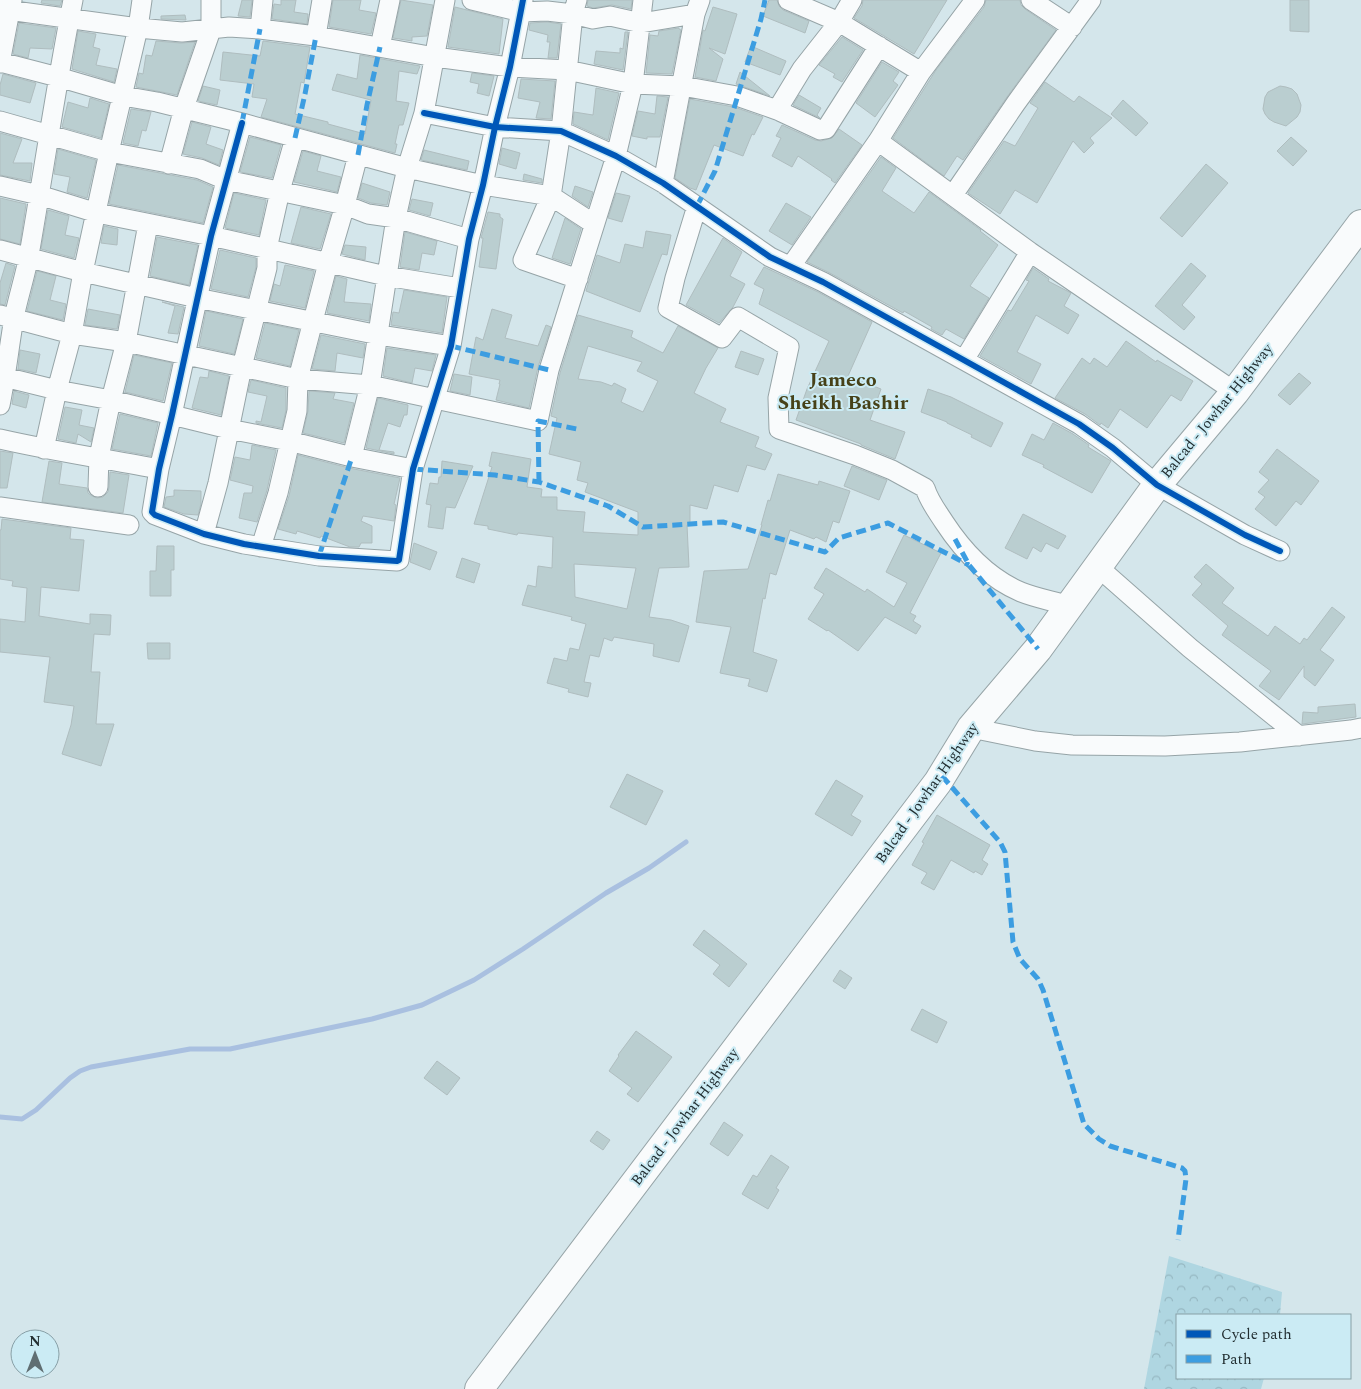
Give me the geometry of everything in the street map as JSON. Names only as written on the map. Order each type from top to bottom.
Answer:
[{"type":"main road","name":"Balcad - Jowhar Highway","points":[[479,1389],[938,782],[971,728],[1038,649],[1157,485],[1235,392],[1361,224]]},
{"type":"street","points":[[44,449],[72,334],[83,272],[138,28],[142,0]]},
{"type":"street","points":[[169,164],[184,108],[211,30],[211,0]]},
{"type":"street","points":[[260,29],[263,0]]},
{"type":"street","points":[[316,36],[322,0]]},
{"type":"street","points":[[380,47],[390,0]]},
{"type":"street","points":[[352,457],[370,385],[396,218],[407,168],[424,113],[445,0]]},
{"type":"street","points":[[472,0],[548,11],[575,7],[593,19],[610,16],[641,23],[697,7],[663,183]]},
{"type":"street","points":[[7,316],[72,334],[126,342],[298,379],[370,385],[538,422],[548,370],[616,156],[633,84],[643,0]]},
{"type":"street","points":[[788,0],[839,22],[922,72]]},
{"type":"street","points":[[777,110],[802,69],[839,22],[852,0]]},
{"type":"street","points":[[791,266],[878,141],[922,72],[975,0]]},
{"type":"street","points":[[1031,0],[1072,27]]},
{"type":"street","points":[[953,195],[1016,103],[1091,0]]},
{"type":"street","points":[[594,224],[550,196],[483,185],[407,168],[242,123],[184,108],[123,96],[0,62],[7,6],[71,9],[138,28],[182,32],[229,27],[260,29],[316,36],[435,57],[510,67],[567,70],[633,84],[682,86],[737,96],[777,110],[820,130],[826,129],[878,46]]},
{"type":"street","points":[[242,123],[211,236],[186,355],[159,469],[152,512],[204,534],[244,544],[320,556],[397,561],[399,560],[413,469],[451,346],[469,238],[510,67],[522,6]]},
{"type":"street","points":[[575,7],[561,131],[550,196],[523,260],[578,279]]},
{"type":"street","points":[[0,405],[7,316],[28,258],[71,9]]},
{"type":"street","points":[[424,113],[495,127],[561,131],[616,156],[663,183],[770,256],[823,282],[1079,424],[1114,448],[1157,485],[1238,531],[1280,552]]},
{"type":"street","points":[[0,121],[109,152],[200,169],[226,180],[345,205],[368,214],[396,218],[469,238]]},
{"type":"street","points":[[204,534],[218,483],[242,367],[267,268],[266,249],[295,138]]},
{"type":"street","points":[[878,141],[1030,252],[1235,392]]},
{"type":"street","points":[[262,547],[278,493],[297,412],[298,379],[358,155]]},
{"type":"street","points":[[0,186],[39,195],[97,213],[211,236],[386,276],[460,288]]},
{"type":"street","points":[[697,206],[668,308],[722,338],[738,317],[789,347],[778,398],[779,429],[855,455],[892,470],[925,488],[928,497],[956,539],[977,563],[1020,592],[1069,606]]},
{"type":"street","points":[[98,487],[99,457],[126,342],[148,224]]},
{"type":"street","points":[[0,250],[83,272],[197,298],[378,335],[451,346]]},
{"type":"street","points":[[964,360],[1030,252]]},
{"type":"street","points":[[3,377],[111,400],[229,430],[289,441],[352,457],[413,469]]},
{"type":"street","points":[[0,438],[44,449],[99,457],[159,469]]},
{"type":"street","points":[[0,507],[129,525]]},
{"type":"street","points":[[1098,567],[1190,648],[1299,736]]},
{"type":"street","points":[[971,728],[1035,741],[1072,745],[1165,746],[1240,742],[1361,728]]},
{"type":"green space","points":[[1169,1256],[1282,1292],[1280,1314],[1176,1314],[1176,1379],[1264,1379],[1261,1389],[1144,1389]]},
{"type":"building","points":[[42,0],[62,0],[60,6],[41,3]]},
{"type":"building","points":[[242,0],[252,0],[250,17],[238,16]]},
{"type":"building","points":[[281,0],[296,0],[294,12],[308,14],[307,24],[272,19],[274,4],[281,5]]},
{"type":"building","points":[[333,0],[361,0],[359,10],[376,13],[371,34],[329,27]]},
{"type":"building","points":[[401,0],[433,5],[427,36],[412,37],[412,41],[393,38]]},
{"type":"building","points":[[588,0],[632,0],[631,9],[612,5],[593,8],[587,6]]},
{"type":"building","points":[[769,0],[777,0],[783,10],[809,21],[805,33],[763,16]]},
{"type":"building","points":[[863,0],[947,0],[914,54],[854,18],[862,6]]},
{"type":"building","points":[[986,0],[1020,0],[1021,5],[1025,9],[1056,30],[963,160],[957,156],[944,176],[893,138],[936,70],[984,7]]},
{"type":"building","points":[[1290,0],[1309,0],[1309,32],[1290,31]]},
{"type":"building","points":[[455,7],[503,19],[499,54],[448,47]]},
{"type":"building","points":[[713,7],[737,14],[725,54],[709,48],[723,59],[716,81],[695,77],[703,30],[705,31]]},
{"type":"building","points":[[185,15],[186,20],[161,19],[161,16]]},
{"type":"building","points":[[547,22],[561,24],[557,58],[548,58],[550,42],[547,42],[548,35],[529,30],[530,23]]},
{"type":"building","points":[[19,23],[56,28],[52,49],[30,48],[28,58],[13,54]]},
{"type":"building","points":[[679,28],[681,30],[672,74],[646,73],[650,35],[658,36],[659,31]]},
{"type":"building","points":[[78,31],[96,34],[93,47],[100,49],[96,65],[117,69],[114,82],[72,69]]},
{"type":"building","points":[[625,32],[628,32],[623,70],[594,64],[596,51],[620,53],[620,48],[623,49]]},
{"type":"building","points":[[842,37],[863,50],[842,82],[833,77],[835,74],[819,65]]},
{"type":"building","points":[[156,41],[195,42],[177,95],[136,87],[139,73],[143,74],[146,55],[152,56]]},
{"type":"building","points":[[263,41],[310,47],[304,83],[301,82],[295,114],[365,134],[371,100],[332,90],[337,74],[357,79],[360,55],[420,66],[417,74],[399,71],[396,101],[409,103],[403,125],[399,125],[395,153],[261,117],[267,99],[252,97],[254,84],[220,80],[223,52],[260,56]]},
{"type":"building","points":[[751,46],[786,61],[780,75],[745,62]]},
{"type":"building","points":[[882,62],[899,72],[893,81],[898,85],[875,117],[856,103]]},
{"type":"building","points":[[740,72],[770,96],[736,84]]},
{"type":"building","points":[[472,73],[494,76],[489,96],[477,93],[479,84],[470,82]]},
{"type":"building","points":[[3,74],[36,83],[30,103],[0,95]]},
{"type":"building","points":[[521,79],[555,81],[551,119],[536,118],[540,102],[518,98]]},
{"type":"building","points":[[1045,82],[1074,102],[1079,96],[1112,118],[1090,138],[1094,143],[1084,153],[1073,141],[1037,203],[1015,190],[1000,214],[968,193],[1004,141],[1015,146],[1038,108],[1030,103]]},
{"type":"building","points":[[203,86],[220,90],[217,105],[198,101]]},
{"type":"building","points":[[1280,86],[1292,89],[1297,94],[1301,105],[1297,117],[1286,126],[1269,119],[1263,109],[1268,92]]},
{"type":"building","points":[[596,88],[619,93],[608,140],[573,124],[574,112],[593,115]]},
{"type":"building","points":[[799,95],[821,108],[817,115],[820,118],[793,105]]},
{"type":"building","points":[[657,96],[668,97],[660,137],[647,137],[647,139],[632,136],[638,111],[655,114]]},
{"type":"building","points":[[90,98],[109,104],[101,138],[62,127],[68,102],[88,108]]},
{"type":"building","points":[[690,99],[734,107],[763,117],[754,135],[752,134],[743,156],[714,145],[696,190],[675,178]]},
{"type":"building","points":[[1123,100],[1148,123],[1136,136],[1111,114]]},
{"type":"building","points":[[131,109],[151,112],[146,131],[142,130],[138,146],[123,143]]},
{"type":"building","points":[[192,122],[211,127],[206,144],[223,150],[219,165],[202,158],[183,154]]},
{"type":"building","points":[[782,125],[821,141],[832,138],[839,129],[862,145],[835,183],[798,156],[792,167],[772,156],[781,138],[776,136]]},
{"type":"building","points":[[0,133],[22,139],[13,163],[32,163],[30,181],[0,175]]},
{"type":"building","points":[[250,137],[281,145],[272,178],[240,172]]},
{"type":"building","points":[[1291,137],[1307,151],[1293,166],[1277,151]]},
{"type":"building","points":[[502,148],[520,153],[516,169],[499,164]]},
{"type":"building","points":[[58,149],[96,160],[87,198],[67,192],[70,177],[54,174]]},
{"type":"building","points":[[424,150],[469,161],[467,170],[421,160]]},
{"type":"building","points":[[303,151],[321,156],[317,171],[341,177],[337,192],[294,182]]},
{"type":"building","points":[[881,157],[896,168],[882,191],[914,213],[929,192],[981,230],[998,245],[970,286],[989,298],[964,339],[946,329],[942,335],[904,311],[903,313],[807,262]]},
{"type":"building","points":[[1206,164],[1228,183],[1182,237],[1160,218]]},
{"type":"building","points":[[118,165],[197,180],[213,187],[203,223],[109,204]]},
{"type":"building","points":[[524,174],[542,179],[542,183],[523,180]]},
{"type":"building","points":[[362,183],[390,192],[387,205],[371,203],[358,198]]},
{"type":"building","points":[[575,186],[593,192],[588,207],[572,196]]},
{"type":"building","points":[[234,193],[266,200],[259,235],[225,228]]},
{"type":"building","points":[[616,193],[630,196],[622,222],[608,218]]},
{"type":"building","points":[[0,198],[26,204],[20,244],[0,239]]},
{"type":"building","points":[[412,199],[433,203],[430,216],[409,210]]},
{"type":"building","points":[[786,203],[811,217],[792,245],[769,231]]},
{"type":"building","points":[[301,207],[331,214],[320,249],[291,243]]},
{"type":"building","points":[[48,210],[69,216],[65,235],[79,238],[74,258],[41,249]]},
{"type":"building","points":[[488,212],[500,214],[500,217],[503,219],[496,269],[479,267],[483,238],[481,238]]},
{"type":"building","points":[[565,218],[581,229],[570,264],[552,258]]},
{"type":"building","points":[[104,226],[118,229],[117,245],[101,243]]},
{"type":"building","points":[[646,231],[671,235],[667,255],[662,254],[640,312],[586,291],[597,255],[620,263],[625,244],[643,248]]},
{"type":"building","points":[[405,232],[437,241],[434,255],[422,253],[419,270],[400,267]]},
{"type":"building","points":[[157,237],[198,245],[189,285],[150,276]]},
{"type":"building","points":[[723,238],[742,252],[730,276],[745,284],[733,307],[719,323],[686,305]]},
{"type":"building","points":[[345,245],[366,247],[365,260],[342,254]]},
{"type":"building","points":[[220,250],[256,258],[256,267],[248,297],[211,289]]},
{"type":"building","points":[[6,263],[15,266],[5,305],[0,304],[0,283]]},
{"type":"building","points":[[1191,263],[1206,276],[1182,305],[1195,317],[1184,330],[1155,306]]},
{"type":"building","points":[[285,265],[314,271],[305,308],[270,301],[274,284],[280,286]]},
{"type":"building","points":[[764,267],[818,292],[872,322],[848,376],[881,389],[870,420],[905,432],[895,459],[796,420],[807,389],[829,341],[759,304],[764,289],[754,284]]},
{"type":"building","points":[[1033,268],[1049,279],[1048,281],[1071,293],[1064,306],[1079,315],[1068,334],[1036,315],[1017,352],[1041,364],[1031,384],[980,356],[1008,310],[1011,311],[1029,281],[1026,280]]},
{"type":"building","points":[[37,271],[56,276],[50,300],[66,304],[63,320],[27,311]]},
{"type":"building","points":[[336,276],[347,279],[344,302],[371,304],[369,321],[327,313]]},
{"type":"building","points":[[404,290],[447,297],[442,333],[391,325],[393,312],[399,313]]},
{"type":"building","points":[[162,302],[184,307],[178,334],[168,333],[175,306]]},
{"type":"building","points":[[88,309],[120,315],[117,329],[85,325]]},
{"type":"building","points":[[492,309],[512,315],[505,338],[538,346],[546,325],[551,327],[538,367],[529,408],[496,400],[500,380],[469,374],[476,337],[483,340]]},
{"type":"building","points":[[206,311],[243,319],[234,354],[199,346]]},
{"type":"building","points":[[578,315],[633,331],[631,337],[663,353],[678,326],[718,348],[694,393],[726,409],[720,422],[759,437],[755,447],[772,454],[765,470],[747,465],[738,492],[714,485],[707,509],[690,505],[690,525],[687,525],[689,567],[659,568],[649,617],[671,620],[689,626],[679,662],[653,656],[654,644],[614,637],[612,641],[604,638],[599,657],[590,655],[584,682],[591,683],[588,697],[568,692],[569,689],[547,683],[554,658],[567,661],[570,648],[579,650],[586,624],[571,620],[572,617],[522,605],[528,585],[536,587],[538,566],[552,568],[553,537],[518,533],[517,535],[488,529],[488,526],[474,524],[492,467],[489,466],[492,452],[531,459],[527,487],[542,489],[541,497],[557,497],[557,510],[585,512],[583,532],[638,535],[638,512],[585,492],[588,483],[577,480],[581,462],[549,454],[557,418],[551,416],[560,373]],"holes":[[[588,346],[642,362],[637,371],[658,381],[643,412],[621,402],[626,389],[614,383],[612,386],[601,382],[578,379]],[[574,564],[636,568],[627,609],[575,597]]]},
{"type":"building","points":[[265,323],[299,330],[290,366],[256,358]]},
{"type":"building","points":[[321,335],[365,344],[363,358],[337,353],[335,371],[312,369]]},
{"type":"building","points":[[1126,341],[1156,362],[1157,360],[1193,381],[1181,401],[1171,395],[1147,428],[1120,409],[1108,428],[1055,398],[1082,358],[1090,364],[1094,358],[1107,367]]},
{"type":"building","points":[[387,348],[436,355],[432,371],[415,368],[412,383],[383,376]]},
{"type":"building","points":[[20,350],[40,354],[36,373],[18,369]]},
{"type":"building","points":[[741,351],[764,359],[758,375],[735,367]]},
{"type":"building","points":[[134,355],[172,363],[163,401],[125,392]]},
{"type":"building","points":[[209,371],[229,376],[221,415],[192,408],[200,377],[208,378]]},
{"type":"building","points":[[1299,373],[1311,383],[1290,405],[1278,395]]},
{"type":"building","points":[[454,374],[472,377],[470,395],[450,391]]},
{"type":"building","points":[[251,380],[286,388],[286,410],[282,428],[256,423],[256,421],[261,422],[267,396],[248,392]]},
{"type":"building","points":[[928,389],[951,397],[1003,423],[991,447],[947,422],[921,412]]},
{"type":"building","points":[[14,391],[29,395],[26,408],[12,404]]},
{"type":"building","points":[[309,391],[335,393],[333,399],[354,403],[344,443],[303,433],[308,411]]},
{"type":"building","points":[[378,398],[408,405],[407,415],[404,415],[400,427],[388,423],[379,450],[394,452],[394,454],[366,448]]},
{"type":"building","points":[[65,407],[82,410],[79,425],[94,428],[91,442],[78,434],[76,443],[58,439]]},
{"type":"building","points":[[120,414],[158,423],[151,456],[112,449]]},
{"type":"building","points":[[1053,423],[1073,434],[1089,445],[1088,447],[1111,461],[1092,493],[1043,467],[1044,465],[1022,455],[1032,434],[1044,440]]},
{"type":"building","points":[[252,445],[276,450],[267,490],[257,522],[239,518],[244,493],[252,493],[253,486],[230,480],[235,457],[250,460]]},
{"type":"building","points":[[1277,449],[1319,481],[1301,505],[1296,501],[1276,526],[1255,509],[1265,497],[1258,492],[1269,480],[1259,472]]},
{"type":"building","points":[[0,451],[13,453],[7,488],[0,488]]},
{"type":"building","points":[[298,455],[400,478],[394,504],[396,505],[394,521],[363,516],[361,521],[372,526],[372,543],[361,543],[359,547],[350,547],[321,536],[320,538],[297,531],[296,534],[278,529],[289,496]]},
{"type":"building","points":[[49,461],[62,463],[59,484],[87,488],[88,493],[97,498],[103,497],[108,492],[110,472],[129,475],[123,513],[42,502]]},
{"type":"building","points":[[442,461],[473,466],[455,508],[446,507],[443,529],[428,527],[431,505],[426,504],[430,483],[438,484],[439,477],[441,477]]},
{"type":"building","points":[[852,466],[887,480],[879,500],[844,486]]},
{"type":"building","points":[[778,474],[818,485],[819,481],[850,491],[839,523],[833,521],[826,542],[816,537],[814,539],[790,530],[776,575],[770,573],[765,599],[763,598],[753,652],[777,660],[767,692],[748,686],[750,679],[720,673],[731,627],[696,622],[704,571],[748,569],[768,500],[770,501]]},
{"type":"building","points":[[174,490],[201,491],[201,504],[198,515],[184,514],[164,507],[166,497],[174,496]]},
{"type":"building","points":[[1023,514],[1066,536],[1058,549],[1046,543],[1041,552],[1033,547],[1027,559],[1005,548]]},
{"type":"building","points":[[2,519],[71,528],[70,539],[84,540],[79,591],[41,587],[39,616],[90,624],[90,614],[111,615],[110,635],[94,634],[91,672],[100,672],[96,724],[114,724],[101,766],[62,754],[71,725],[74,706],[44,702],[50,657],[0,652],[0,619],[25,622],[27,588],[12,586],[13,581],[0,579],[0,530]]},
{"type":"building","points":[[904,535],[941,553],[910,613],[916,616],[913,621],[921,626],[916,634],[885,617],[858,651],[828,630],[808,619],[824,594],[814,588],[826,568],[865,592],[867,589],[894,607],[907,583],[886,572]]},
{"type":"building","points":[[414,543],[437,552],[430,570],[410,562]]},
{"type":"building","points":[[157,546],[174,546],[174,570],[171,570],[171,596],[150,596],[150,571],[156,571]]},
{"type":"building","points":[[462,558],[480,564],[474,583],[456,577]]},
{"type":"building","points":[[1206,564],[1234,588],[1222,603],[1268,636],[1275,626],[1300,644],[1304,638],[1307,640],[1332,607],[1345,617],[1320,650],[1334,660],[1315,686],[1304,677],[1304,666],[1279,700],[1259,686],[1271,671],[1222,635],[1228,626],[1192,595],[1202,584],[1194,577]]},
{"type":"building","points":[[147,643],[170,643],[170,659],[148,659]]},
{"type":"building","points":[[1355,704],[1356,717],[1302,724],[1303,712],[1318,713],[1318,707]]},
{"type":"building","points":[[627,774],[663,791],[646,825],[610,807]]},
{"type":"building","points":[[836,780],[863,796],[851,815],[861,821],[852,836],[815,814]]},
{"type":"building","points":[[937,815],[990,845],[982,860],[988,864],[982,875],[975,871],[974,873],[951,860],[934,890],[921,883],[927,873],[912,865]]},
{"type":"building","points":[[704,930],[747,964],[729,987],[713,974],[720,965],[693,945]]},
{"type":"building","points":[[840,970],[852,978],[845,989],[833,981]]},
{"type":"building","points":[[922,1009],[947,1022],[937,1043],[911,1030]]},
{"type":"building","points":[[636,1031],[672,1057],[638,1102],[627,1094],[632,1088],[609,1071]]},
{"type":"building","points":[[437,1061],[460,1078],[447,1095],[424,1078]]},
{"type":"building","points":[[724,1122],[743,1135],[728,1156],[710,1144]]},
{"type":"building","points":[[597,1131],[610,1140],[603,1150],[590,1141]]},
{"type":"building","points":[[771,1155],[789,1167],[776,1188],[779,1190],[768,1209],[742,1194],[753,1175],[757,1177]]},
{"type":"waterway","points":[[0,1117],[22,1119],[36,1110],[70,1078],[80,1071],[91,1067],[190,1049],[230,1049],[372,1019],[422,1005],[474,980],[606,893],[649,868],[686,842]]},
{"type":"marked path","points":[[697,206],[715,171],[765,0]]},
{"type":"marked path","points":[[242,123],[260,29]]},
{"type":"marked path","points":[[295,138],[316,36]]},
{"type":"marked path","points":[[358,155],[380,47]]},
{"type":"marked path","points":[[451,346],[549,370]]},
{"type":"marked path","points":[[539,482],[538,421],[577,429]]},
{"type":"marked path","points":[[319,556],[352,457]]},
{"type":"marked path","points":[[413,469],[495,475],[539,482],[608,506],[643,527],[723,522],[825,552],[839,538],[888,523],[969,565]]},
{"type":"marked path","points":[[955,539],[969,565],[1038,649]]},
{"type":"marked path","points":[[942,776],[1000,842],[1005,852],[1013,942],[1020,959],[1038,979],[1043,990],[1084,1124],[1099,1139],[1110,1146],[1182,1168],[1185,1171],[1186,1179],[1178,1240]]},
{"type":"cycle path","points":[[242,123],[211,236],[159,469],[152,512],[155,515],[204,534],[244,544],[319,556],[397,561],[399,560],[413,469],[451,346],[469,239],[510,67],[523,0]]},
{"type":"cycle path","points":[[424,113],[495,127],[561,131],[616,156],[663,183],[770,257],[823,282],[1079,424],[1113,448],[1157,485],[1245,535],[1280,551]]},
{"type":"district","name":"Jameco Sheikh Bashir","points":[[843,392]]}]
